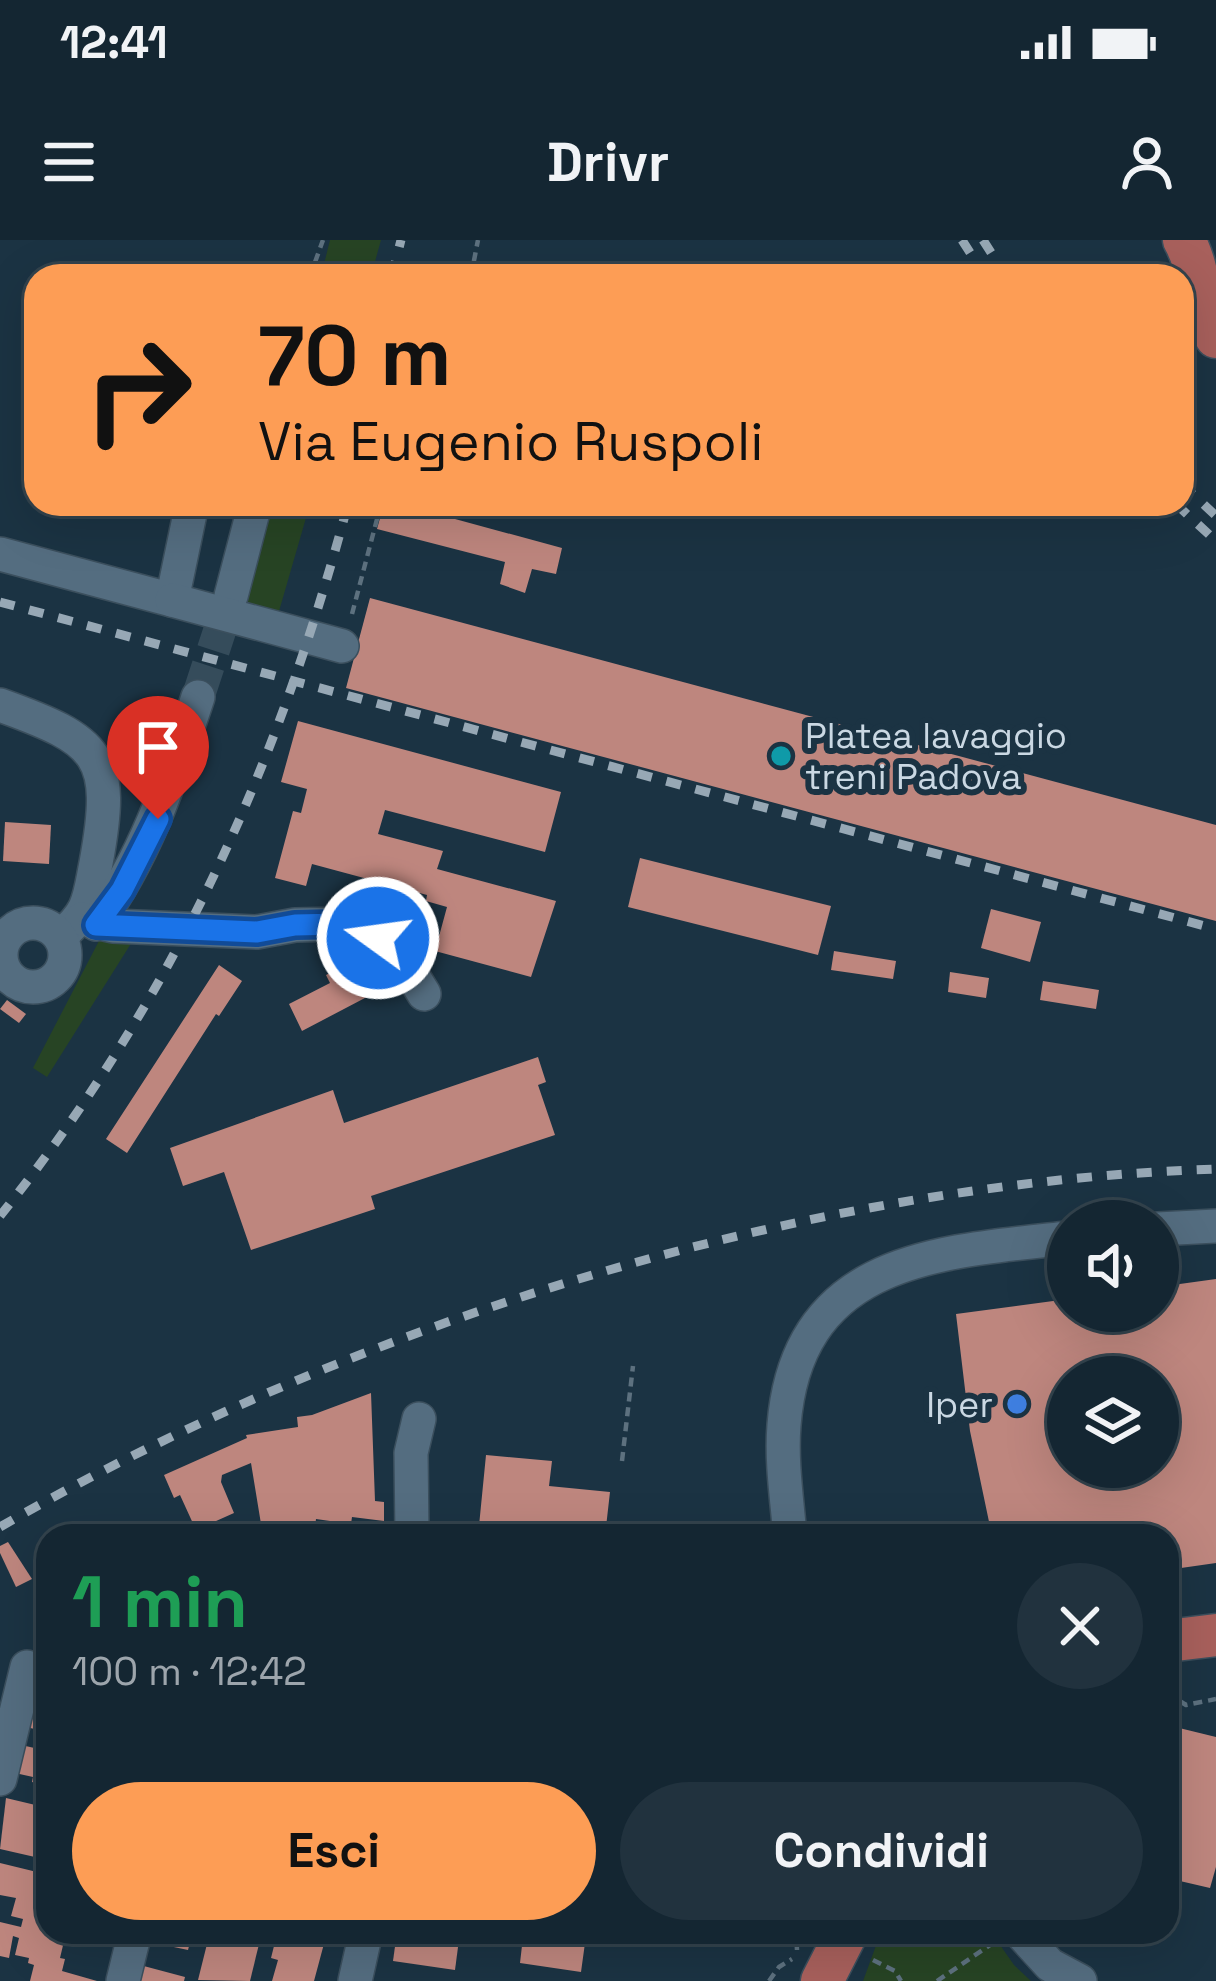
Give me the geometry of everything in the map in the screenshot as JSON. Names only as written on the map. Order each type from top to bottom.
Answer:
[{"type":"main road","points":[[1194,267],[1207,321],[1216,337]]},
{"type":"main road","points":[[1179,1640],[1216,1635]]},
{"type":"main road","points":[[822,1981],[848,1944]]},
{"type":"street","points":[[172,600],[190,516]]},
{"type":"street","points":[[231,596],[252,516]]},
{"type":"street","points":[[0,554],[342,646]]},
{"type":"street","points":[[79,926],[122,890],[158,819],[198,698]]},
{"type":"street","points":[[0,705],[54,724],[78,739],[95,758],[105,781],[105,816],[79,926],[65,962],[43,986],[21,985],[11,979],[0,951],[5,938],[23,923],[79,926],[257,932],[341,924],[378,938],[400,955],[424,994]]},
{"type":"street","points":[[1179,1228],[1216,1226]]},
{"type":"street","points":[[789,1524],[783,1448],[788,1395],[806,1345],[828,1312],[867,1280],[910,1261],[1047,1241]]},
{"type":"street","points":[[412,1524],[411,1453],[419,1419]]},
{"type":"street","points":[[0,1779],[27,1667]]},
{"type":"street","points":[[123,1981],[132,1944]]},
{"type":"street","points":[[355,1981],[363,1944]]},
{"type":"street","points":[[1017,1944],[1080,1981]]},
{"type":"path","points":[[342,646],[378,516]]},
{"type":"path","points":[[622,1461],[633,1366]]},
{"type":"path","points":[[1179,1701],[1186,1705],[1216,1700]]},
{"type":"path","points":[[770,1981],[797,1954],[797,1944]]},
{"type":"path","points":[[857,1944],[895,1971],[901,1981]]},
{"type":"path","points":[[937,1981],[995,1944]]},
{"type":"green space","points":[[330,240],[381,240],[374,264],[324,264]]},
{"type":"green space","points":[[259,516],[307,516],[273,632],[232,619]]},
{"type":"green space","points":[[137,934],[47,1077],[33,1068],[101,937]]},
{"type":"green space","points":[[877,1944],[999,1944],[1031,1981],[863,1981]]},
{"type":"building","points":[[381,516],[444,516],[562,548],[556,574],[532,569],[525,593],[500,584],[505,562],[377,529]]},
{"type":"building","name":"Platea lavaggio treni Padova","points":[[370,598],[1216,825],[1216,921],[346,688]]},
{"type":"building","points":[[298,721],[561,792],[545,852],[385,810],[378,834],[443,851],[437,869],[556,901],[531,977],[435,951],[447,907],[426,901],[427,895],[312,864],[306,886],[275,878],[293,811],[301,813],[307,789],[281,782]]},
{"type":"building","points":[[5,822],[51,825],[49,864],[3,861]]},
{"type":"building","points":[[640,858],[831,906],[818,955],[628,907]]},
{"type":"building","points":[[991,909],[1041,922],[1030,962],[981,948]]},
{"type":"building","points":[[834,951],[896,961],[893,979],[831,970]]},
{"type":"building","points":[[368,953],[384,988],[302,1031],[289,1004],[330,983],[326,975]]},
{"type":"building","points":[[219,965],[242,981],[127,1153],[106,1139]]},
{"type":"building","points":[[950,972],[989,978],[986,998],[948,992]]},
{"type":"building","points":[[1043,981],[1099,990],[1096,1009],[1040,1000]]},
{"type":"building","points":[[7,1000],[26,1014],[19,1023],[0,1009]]},
{"type":"building","points":[[538,1057],[546,1082],[538,1085],[555,1135],[371,1196],[375,1209],[251,1250],[224,1172],[183,1186],[170,1148],[333,1090],[344,1123]]},
{"type":"building","name":"Iper","points":[[1216,1279],[1216,1563],[1179,1568],[1179,1524],[989,1524],[970,1431],[956,1314],[1047,1302],[1047,1332],[1179,1332],[1179,1284]]},
{"type":"building","points":[[371,1393],[375,1501],[384,1502],[384,1521],[352,1517],[351,1524],[316,1519],[315,1524],[261,1524],[251,1463],[222,1475],[234,1513],[209,1524],[193,1524],[164,1475],[246,1435],[298,1427],[297,1417]]},
{"type":"building","points":[[486,1455],[552,1461],[549,1486],[610,1492],[606,1524],[479,1524]]},
{"type":"building","points":[[8,1542],[32,1579],[16,1587],[0,1553],[0,1546]]},
{"type":"building","points":[[27,1682],[36,1684],[36,1729],[17,1725]]},
{"type":"building","points":[[1179,1728],[1216,1737],[1216,1867],[1210,1888],[1179,1881]]},
{"type":"building","points":[[12,1743],[36,1748],[36,1783],[33,1777],[6,1771]]},
{"type":"building","points":[[6,1798],[36,1805],[36,1857],[0,1849]]},
{"type":"building","points":[[0,1863],[36,1872],[36,1944],[63,1944],[62,1971],[97,1981],[30,1981],[34,1965],[28,1963],[29,1958],[15,1955],[19,1938],[13,1936],[9,1958],[0,1956],[0,1922],[21,1927],[23,1919],[11,1916],[16,1898],[0,1895]]},
{"type":"building","points":[[207,1944],[259,1944],[250,1981],[198,1980]]},
{"type":"building","points":[[274,1944],[324,1944],[314,1981],[272,1981],[278,1960],[271,1958]]},
{"type":"building","points":[[395,1944],[458,1944],[455,1970],[393,1961]]},
{"type":"building","points":[[522,1944],[585,1944],[581,1972],[520,1963]]},
{"type":"building","points":[[140,1965],[185,1977],[184,1981],[136,1981]]},
{"type":"tunnel","points":[[198,697],[231,596]]},
{"type":"railway","points":[[395,264],[401,240]]},
{"type":"railway","points":[[962,240],[977,264]]},
{"type":"railway","points":[[983,240],[998,264]]},
{"type":"railway","points":[[1194,495],[1216,516]]},
{"type":"railway","points":[[0,1216],[117,1051],[212,879],[288,697],[345,516]]},
{"type":"railway","points":[[1189,516],[1216,541]]},
{"type":"railway","points":[[0,602],[1216,929]]},
{"type":"railway","points":[[0,1527],[138,1453],[282,1387],[433,1327],[587,1276],[745,1234],[903,1202],[1060,1180],[1216,1169]]},
{"type":"place","name":"Platea lavaggio treni Padova","points":[[781,756]]},
{"type":"place","name":"Iper","points":[[1017,1404]]},
{"type":"route","points":[[158,819],[122,890],[96,925],[257,932],[341,924],[378,938]]}]
